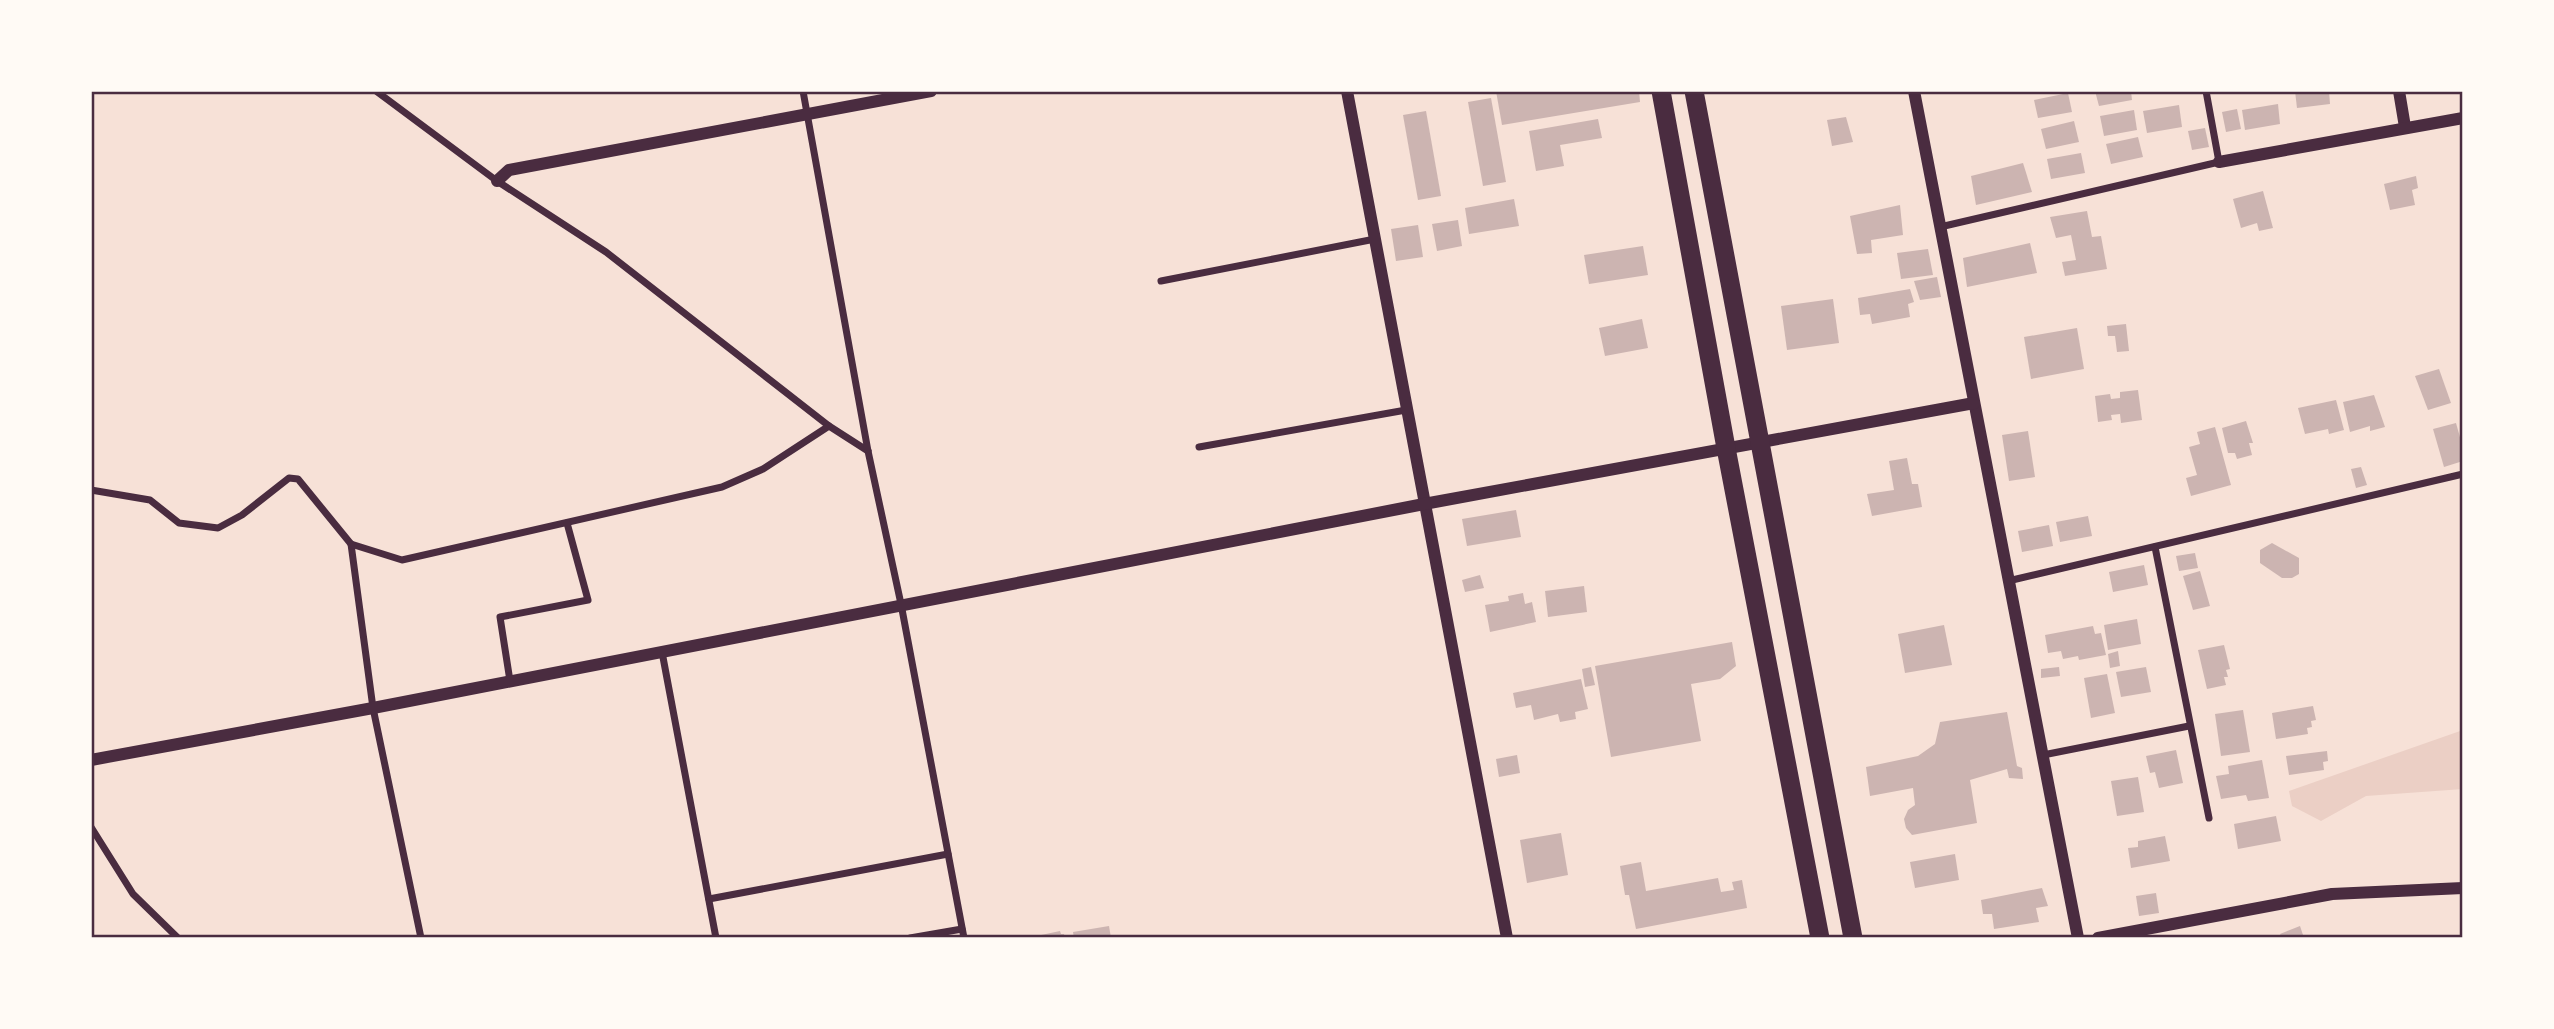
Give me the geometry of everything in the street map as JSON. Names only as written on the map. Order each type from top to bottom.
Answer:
[{"type":"highway","points":[[1661,91],[1726,448],[1821,938]]},
{"type":"highway","points":[[1693,91],[1853,938]]},
{"type":"street","points":[[376,91],[497,181],[606,252],[829,426],[868,450]]},
{"type":"street","points":[[803,91],[868,450],[901,604],[964,938]]},
{"type":"street","points":[[497,181],[509,170],[931,91]]},
{"type":"street","points":[[1347,91],[1507,938]]},
{"type":"street","points":[[1914,91],[2078,938]]},
{"type":"street","points":[[2206,91],[2219,162]]},
{"type":"street","points":[[2399,91],[2405,127]]},
{"type":"street","points":[[1940,227],[2219,162],[2463,118]]},
{"type":"street","points":[[1161,281],[1374,239]]},
{"type":"street","points":[[91,760],[373,708],[1424,504],[1973,403]]},
{"type":"street","points":[[1199,447],[1406,410]]},
{"type":"street","points":[[351,544],[402,560],[722,487],[763,469],[829,426]]},
{"type":"street","points":[[2008,581],[2463,474]]},
{"type":"street","points":[[91,490],[150,500],[179,523],[218,528],[242,515],[289,478],[298,479],[351,544],[373,708],[421,938]]},
{"type":"street","points":[[510,681],[500,617],[587,600],[567,523]]},
{"type":"street","points":[[2155,547],[2209,818]]},
{"type":"street","points":[[662,651],[716,938]]},
{"type":"street","points":[[2042,755],[2189,726]]},
{"type":"street","points":[[91,827],[133,894],[178,938]]},
{"type":"street","points":[[709,899],[948,854]]},
{"type":"street","points":[[2098,938],[2174,931],[2332,894],[2463,888]]},
{"type":"street","points":[[910,938],[962,929]]},
{"type":"shaded area","points":[[2463,730],[2463,789],[2366,796],[2321,821],[2292,806],[2289,791]]},
{"type":"building","points":[[1496,91],[1639,91],[1640,102],[1502,125]]},
{"type":"building","points":[[2095,91],[2131,91],[2132,100],[2099,106]]},
{"type":"building","points":[[2295,91],[2329,91],[2330,104],[2297,108]]},
{"type":"building","points":[[2068,93],[2072,112],[2038,118],[2034,100]]},
{"type":"building","points":[[1491,98],[1506,182],[1483,186],[1468,102]]},
{"type":"building","points":[[2278,104],[2280,124],[2245,130],[2242,110]]},
{"type":"building","points":[[2179,105],[2182,127],[2147,133],[2143,111]]},
{"type":"building","points":[[2237,109],[2241,129],[2226,132],[2222,112]]},
{"type":"building","points":[[2134,110],[2137,130],[2104,136],[2100,116]]},
{"type":"building","points":[[1426,111],[1441,196],[1418,200],[1403,115]]},
{"type":"building","points":[[1846,117],[1853,142],[1832,146],[1827,120]]},
{"type":"building","points":[[1598,119],[1602,138],[1560,145],[1564,166],[1536,171],[1529,131]]},
{"type":"building","points":[[2074,121],[2079,142],[2046,149],[2041,129]]},
{"type":"building","points":[[2205,128],[2209,147],[2192,150],[2188,131]]},
{"type":"building","points":[[2138,137],[2143,157],[2111,164],[2106,144]]},
{"type":"building","points":[[2081,153],[2085,173],[2051,179],[2047,159]]},
{"type":"building","points":[[2023,163],[2032,192],[1976,205],[1971,176]]},
{"type":"building","points":[[2416,176],[2418,188],[2412,190],[2415,205],[2390,210],[2384,184]]},
{"type":"building","points":[[2263,191],[2273,228],[2259,231],[2257,223],[2241,228],[2233,199]]},
{"type":"building","points":[[1514,199],[1519,226],[1469,234],[1465,208]]},
{"type":"building","points":[[1900,205],[1903,235],[1871,240],[1872,253],[1857,254],[1850,216]]},
{"type":"building","points":[[2087,211],[2092,237],[2101,236],[2107,269],[2065,276],[2062,262],[2076,260],[2071,235],[2056,238],[2050,217]]},
{"type":"building","points":[[1458,220],[1462,246],[1437,251],[1432,224]]},
{"type":"building","points":[[1418,225],[1423,257],[1396,261],[1391,229]]},
{"type":"building","points":[[2030,243],[2037,273],[1967,287],[1963,258]]},
{"type":"building","points":[[1643,246],[1648,275],[1589,284],[1584,255]]},
{"type":"building","points":[[1928,249],[1933,275],[1901,279],[1897,253]]},
{"type":"building","points":[[1937,277],[1941,297],[1920,300],[1914,281]]},
{"type":"building","points":[[1910,289],[1914,302],[1908,304],[1910,317],[1872,324],[1870,314],[1860,315],[1858,298]]},
{"type":"building","points":[[1833,299],[1839,343],[1787,350],[1781,306]]},
{"type":"building","points":[[1642,319],[1648,348],[1605,356],[1599,328]]},
{"type":"building","points":[[2126,324],[2129,351],[2117,352],[2115,336],[2108,336],[2107,326]]},
{"type":"building","points":[[2077,328],[2084,369],[2031,379],[2024,337]]},
{"type":"building","points":[[2439,369],[2451,403],[2428,410],[2415,376]]},
{"type":"building","points":[[2138,390],[2142,420],[2121,423],[2120,414],[2111,415],[2112,420],[2098,422],[2095,396],[2110,394],[2111,399],[2120,398],[2120,392]]},
{"type":"building","points":[[2374,395],[2385,427],[2370,431],[2370,426],[2350,432],[2343,402]]},
{"type":"building","points":[[2336,400],[2344,430],[2329,434],[2328,429],[2305,434],[2298,408]]},
{"type":"building","points":[[2246,421],[2253,443],[2249,443],[2252,455],[2237,459],[2235,453],[2228,453],[2222,428]]},
{"type":"building","points":[[2456,423],[2463,448],[2463,461],[2444,467],[2433,429]]},
{"type":"building","points":[[2215,427],[2231,485],[2191,496],[2186,478],[2197,475],[2189,447],[2200,444],[2197,432]]},
{"type":"building","points":[[2028,431],[2035,477],[2009,481],[2002,435]]},
{"type":"building","points":[[1907,458],[1912,484],[1918,484],[1922,507],[1872,516],[1867,494],[1894,490],[1889,461]]},
{"type":"building","points":[[2361,467],[2367,485],[2356,488],[2351,469]]},
{"type":"building","points":[[1516,510],[1521,537],[1467,546],[1462,519]]},
{"type":"building","points":[[2088,516],[2092,536],[2060,542],[2056,522]]},
{"type":"building","points":[[2049,525],[2053,546],[2022,552],[2018,531]]},
{"type":"building","points":[[2272,543],[2299,558],[2299,574],[2292,578],[2282,578],[2260,563],[2260,550]]},
{"type":"building","points":[[2195,553],[2198,568],[2179,571],[2176,556]]},
{"type":"building","points":[[2144,565],[2148,585],[2113,592],[2109,572]]},
{"type":"building","points":[[2200,571],[2210,606],[2193,610],[2183,576]]},
{"type":"building","points":[[1480,575],[1484,588],[1465,592],[1462,580]]},
{"type":"building","points":[[1584,586],[1587,612],[1548,617],[1545,591]]},
{"type":"building","points":[[1523,593],[1525,604],[1532,602],[1536,622],[1490,632],[1485,605],[1509,601],[1508,596]]},
{"type":"building","points":[[2137,619],[2141,644],[2108,650],[2104,625]]},
{"type":"building","points":[[1944,625],[1952,665],[1905,673],[1898,634]]},
{"type":"building","points":[[2093,626],[2095,634],[2101,633],[2106,655],[2079,660],[2078,656],[2063,659],[2061,651],[2048,653],[2045,635]]},
{"type":"building","points":[[1732,642],[1736,666],[1720,679],[1691,684],[1701,741],[1611,757],[1595,666]]},
{"type":"building","points":[[2224,645],[2230,669],[2226,670],[2228,677],[2224,677],[2226,685],[2207,689],[2198,650]]},
{"type":"building","points":[[2118,651],[2120,666],[2110,668],[2108,654]]},
{"type":"building","points":[[1591,667],[1595,685],[1585,687],[1582,669]]},
{"type":"building","points":[[2059,667],[2060,676],[2041,678],[2041,669]]},
{"type":"building","points":[[2146,667],[2151,692],[2121,697],[2116,672]]},
{"type":"building","points":[[2107,674],[2115,713],[2091,718],[2084,678]]},
{"type":"building","points":[[1581,679],[1588,709],[1575,712],[1576,719],[1560,722],[1558,714],[1534,720],[1531,705],[1516,708],[1513,693]]},
{"type":"building","points":[[2313,706],[2316,720],[2311,721],[2312,727],[2307,728],[2308,734],[2276,739],[2272,713]]},
{"type":"building","points":[[2243,710],[2250,752],[2221,756],[2215,714]]},
{"type":"building","points":[[2007,712],[2017,766],[2022,768],[2023,779],[2009,778],[2007,769],[1970,780],[1977,823],[1912,835],[1906,828],[1904,819],[1908,810],[1915,805],[1913,788],[1870,796],[1866,767],[1918,756],[1935,744],[1940,722]]},
{"type":"building","points":[[2176,750],[2183,783],[2159,788],[2155,772],[2150,773],[2146,756]]},
{"type":"building","points":[[2327,751],[2328,761],[2323,762],[2324,770],[2289,775],[2286,756]]},
{"type":"building","points":[[1517,755],[1520,773],[1499,777],[1496,759]]},
{"type":"building","points":[[2262,760],[2269,798],[2248,801],[2246,795],[2221,799],[2216,776],[2229,774],[2228,766]]},
{"type":"building","points":[[2138,777],[2144,812],[2117,816],[2111,781]]},
{"type":"building","points":[[2276,816],[2281,841],[2238,849],[2234,824]]},
{"type":"building","points":[[1561,833],[1568,875],[1527,883],[1520,840]]},
{"type":"building","points":[[2165,836],[2170,861],[2131,868],[2128,848],[2138,847],[2138,841]]},
{"type":"building","points":[[1955,854],[1959,880],[1915,888],[1910,862]]},
{"type":"building","points":[[1641,862],[1646,891],[1718,878],[1721,892],[1734,890],[1732,882],[1742,880],[1747,908],[1636,929],[1629,895],[1625,895],[1620,866]]},
{"type":"building","points":[[2042,888],[2048,906],[2036,908],[2039,922],[1994,929],[1992,914],[1983,914],[1981,900]]},
{"type":"building","points":[[2156,893],[2159,913],[2139,916],[2136,896]]},
{"type":"building","points":[[1109,926],[1111,938],[1074,938],[1073,932]]},
{"type":"building","points":[[2300,926],[2304,938],[2282,938],[2280,934]]},
{"type":"building","points":[[1060,931],[1065,938],[1027,938]]}]
